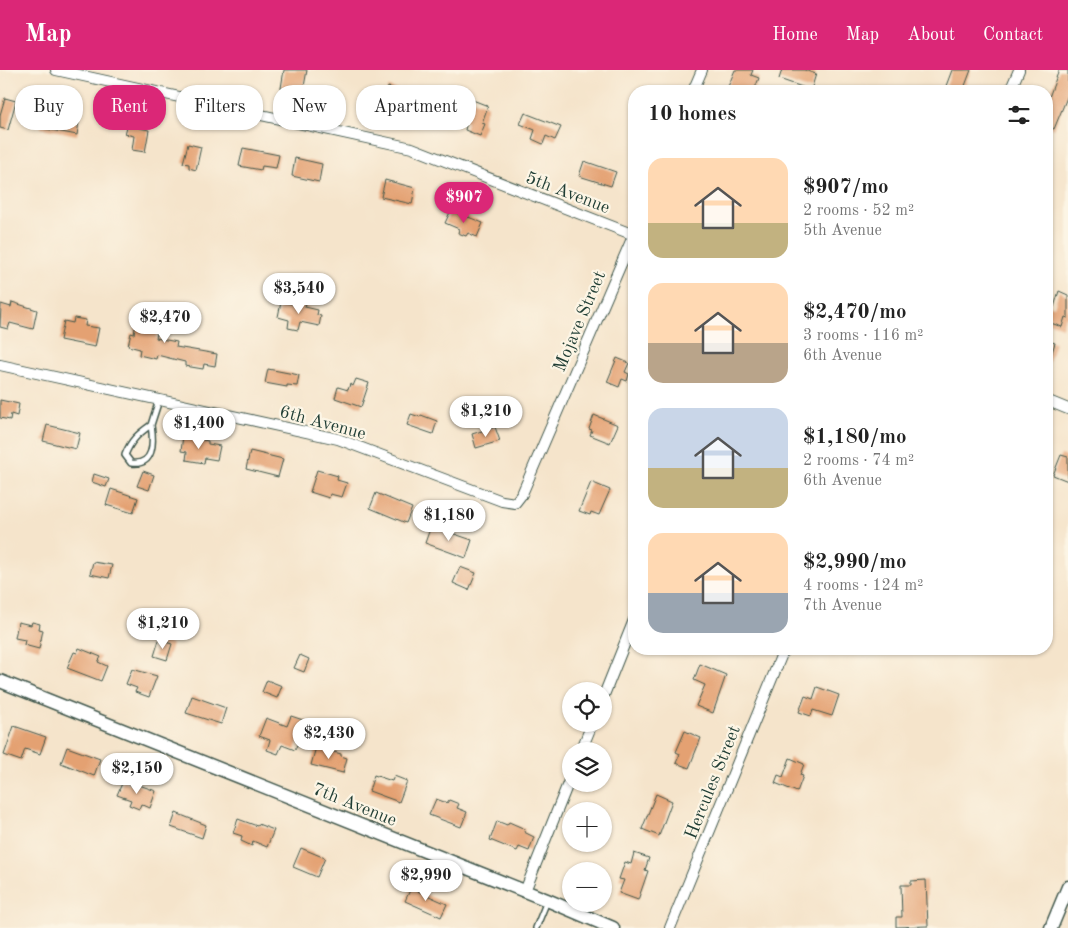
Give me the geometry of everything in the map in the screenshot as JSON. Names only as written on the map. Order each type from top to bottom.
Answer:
[{"type":"street","name":"5th Avenue","points":[[56,70],[412,148],[628,232]]},
{"type":"street","points":[[696,85],[702,70]]},
{"type":"street","points":[[1013,85],[1019,70]]},
{"type":"street","name":"Mojave Street","points":[[515,503],[522,494],[628,248]]},
{"type":"street","name":"6th Avenue","points":[[0,365],[338,439],[502,501],[515,503]]},
{"type":"street","points":[[1053,403],[1068,409]]},
{"type":"street","points":[[609,682],[628,635]]},
{"type":"street","name":"Hercules Street","points":[[670,928],[782,655]]},
{"type":"street","name":"7th Avenue","points":[[0,681],[613,928]]},
{"type":"street","points":[[525,892],[565,792]]},
{"type":"street","points":[[1051,928],[1068,887]]},
{"type":"lane","points":[[151,425],[130,442],[125,455],[131,463],[140,464],[146,462],[151,452],[153,438],[151,425],[159,400]]},
{"type":"lane","points":[[536,928],[547,900]]},
{"type":"building","points":[[284,70],[307,70],[304,85],[282,85]]},
{"type":"building","points":[[735,70],[753,70],[751,75],[759,78],[756,85],[729,85]]},
{"type":"building","points":[[782,70],[804,70],[816,74],[813,85],[796,85],[779,79]]},
{"type":"building","points":[[952,70],[971,70],[965,85],[946,85]]},
{"type":"building","points":[[1059,70],[1068,70],[1068,95],[1054,129],[1053,129],[1053,86]]},
{"type":"building","points":[[5,98],[15,101],[8,130],[0,128],[0,115]]},
{"type":"building","points":[[476,101],[488,106],[482,123],[485,124],[480,136],[465,130],[476,130]]},
{"type":"building","points":[[525,113],[561,127],[555,140],[546,136],[543,144],[532,139],[535,130],[520,124]]},
{"type":"building","points":[[51,130],[78,130],[77,135]]},
{"type":"building","points":[[126,130],[149,130],[145,152],[132,150],[134,136],[125,134]]},
{"type":"building","points":[[188,144],[201,147],[196,170],[189,168],[189,164],[183,163]]},
{"type":"building","points":[[243,148],[279,155],[276,168],[262,166],[261,170],[239,166]]},
{"type":"building","points":[[295,158],[322,164],[319,182],[292,176]]},
{"type":"building","points":[[584,161],[616,172],[611,186],[579,176]]},
{"type":"building","points":[[385,180],[415,188],[412,204],[381,197]]},
{"type":"building","points":[[451,210],[483,223],[477,237],[468,233],[466,236],[458,233],[459,229],[445,223]]},
{"type":"building","points":[[1059,291],[1068,295],[1068,318],[1065,317],[1062,327],[1053,324],[1054,307]]},
{"type":"building","points":[[295,300],[306,303],[305,307],[318,310],[317,315],[321,316],[319,326],[300,322],[298,330],[288,328],[289,320],[278,317],[281,302],[294,304]]},
{"type":"building","points":[[12,302],[37,310],[33,329],[10,323],[8,329],[0,327],[1,304],[11,307]]},
{"type":"building","points":[[138,312],[161,316],[156,338],[177,342],[176,347],[217,354],[215,366],[204,364],[203,369],[185,366],[185,362],[157,355],[156,359],[139,355],[140,349],[128,346],[131,333],[134,334]]},
{"type":"building","points":[[74,318],[86,320],[85,326],[99,328],[95,347],[60,340],[64,321],[73,323]]},
{"type":"building","points":[[617,358],[628,363],[625,372],[628,374],[627,381],[622,379],[619,387],[607,382]]},
{"type":"building","points":[[268,369],[299,375],[297,386],[287,385],[287,387],[265,383]]},
{"type":"building","points":[[356,379],[369,383],[361,407],[335,398],[338,387],[348,390],[350,384],[353,386]]},
{"type":"building","points":[[0,400],[19,404],[17,416],[11,414],[10,420],[0,418]]},
{"type":"building","points":[[411,414],[420,417],[421,415],[437,421],[433,434],[407,425]]},
{"type":"building","points":[[594,415],[618,425],[610,443],[590,435],[592,430],[589,429]]},
{"type":"building","points":[[47,425],[80,433],[76,449],[43,441]]},
{"type":"building","points":[[495,427],[500,441],[476,448],[472,434]]},
{"type":"building","points":[[183,436],[208,441],[208,444],[220,446],[217,460],[205,458],[204,463],[186,460],[187,452],[181,451]]},
{"type":"building","points":[[250,451],[283,459],[278,477],[246,469]]},
{"type":"building","points":[[1061,455],[1068,457],[1068,481],[1053,475]]},
{"type":"building","points":[[317,470],[338,476],[337,480],[347,483],[342,497],[330,494],[329,498],[310,492]]},
{"type":"building","points":[[143,471],[154,475],[149,490],[137,486]]},
{"type":"building","points":[[94,474],[109,479],[106,487],[92,482]]},
{"type":"building","points":[[591,482],[610,490],[599,515],[591,512],[590,515],[579,511]]},
{"type":"building","points":[[111,489],[138,498],[133,513],[106,505]]},
{"type":"building","points":[[376,493],[412,508],[406,523],[370,508]]},
{"type":"building","points":[[431,526],[472,540],[466,558],[425,543]]},
{"type":"building","points":[[93,562],[112,565],[109,578],[90,574]]},
{"type":"building","points":[[460,567],[476,573],[469,590],[453,583]]},
{"type":"building","points":[[18,622],[31,625],[32,622],[40,624],[39,629],[43,630],[39,649],[24,645],[25,640],[15,638]]},
{"type":"building","points":[[159,640],[172,644],[167,660],[154,656]]},
{"type":"building","points":[[79,648],[101,657],[98,662],[107,666],[101,681],[67,668],[74,652],[77,653]]},
{"type":"building","points":[[300,655],[309,659],[304,672],[294,668]]},
{"type":"building","points":[[700,664],[726,675],[713,713],[696,706],[705,685],[694,680]]},
{"type":"building","points":[[132,669],[157,676],[149,697],[135,692],[137,688],[126,684]]},
{"type":"building","points":[[267,680],[282,686],[277,698],[262,692]]},
{"type":"building","points":[[817,687],[839,695],[832,716],[813,710],[811,716],[799,712],[805,696],[813,699]]},
{"type":"building","points":[[192,696],[226,708],[221,724],[186,713]]},
{"type":"building","points":[[291,716],[306,721],[295,750],[282,745],[278,754],[267,750],[270,740],[259,736],[266,718],[287,726]]},
{"type":"building","points":[[14,726],[46,737],[40,754],[25,749],[21,761],[4,755]]},
{"type":"building","points":[[685,731],[701,738],[689,768],[676,763],[680,754],[676,752]]},
{"type":"building","points":[[67,747],[100,759],[94,776],[61,763]]},
{"type":"building","points":[[316,747],[341,754],[341,756],[347,758],[343,773],[311,765]]},
{"type":"building","points":[[790,758],[804,764],[800,775],[803,776],[797,792],[775,783],[778,775],[783,777]]},
{"type":"building","points":[[374,775],[392,781],[394,776],[407,781],[399,802],[369,791]]},
{"type":"building","points":[[123,781],[156,791],[150,808],[141,804],[139,809],[129,805],[131,800],[117,795]]},
{"type":"building","points":[[656,794],[672,801],[659,836],[642,829]]},
{"type":"building","points":[[436,799],[447,803],[449,800],[459,804],[457,808],[467,812],[461,827],[429,815]]},
{"type":"building","points":[[176,813],[206,825],[202,838],[171,827]]},
{"type":"building","points":[[238,819],[274,830],[267,847],[253,841],[252,846],[241,841],[242,836],[233,833]]},
{"type":"building","points":[[497,821],[507,825],[509,822],[525,829],[524,832],[534,837],[529,851],[519,847],[517,851],[490,840]]},
{"type":"building","points":[[301,848],[325,858],[317,877],[293,867]]},
{"type":"building","points":[[634,853],[649,858],[645,870],[648,871],[638,900],[619,893],[624,880],[619,879],[625,862],[631,864]]},
{"type":"building","points":[[926,880],[928,926],[896,927],[896,917],[902,917],[901,885],[911,885],[911,881]]},
{"type":"building","points":[[411,888],[447,904],[441,917],[405,901]]}]
